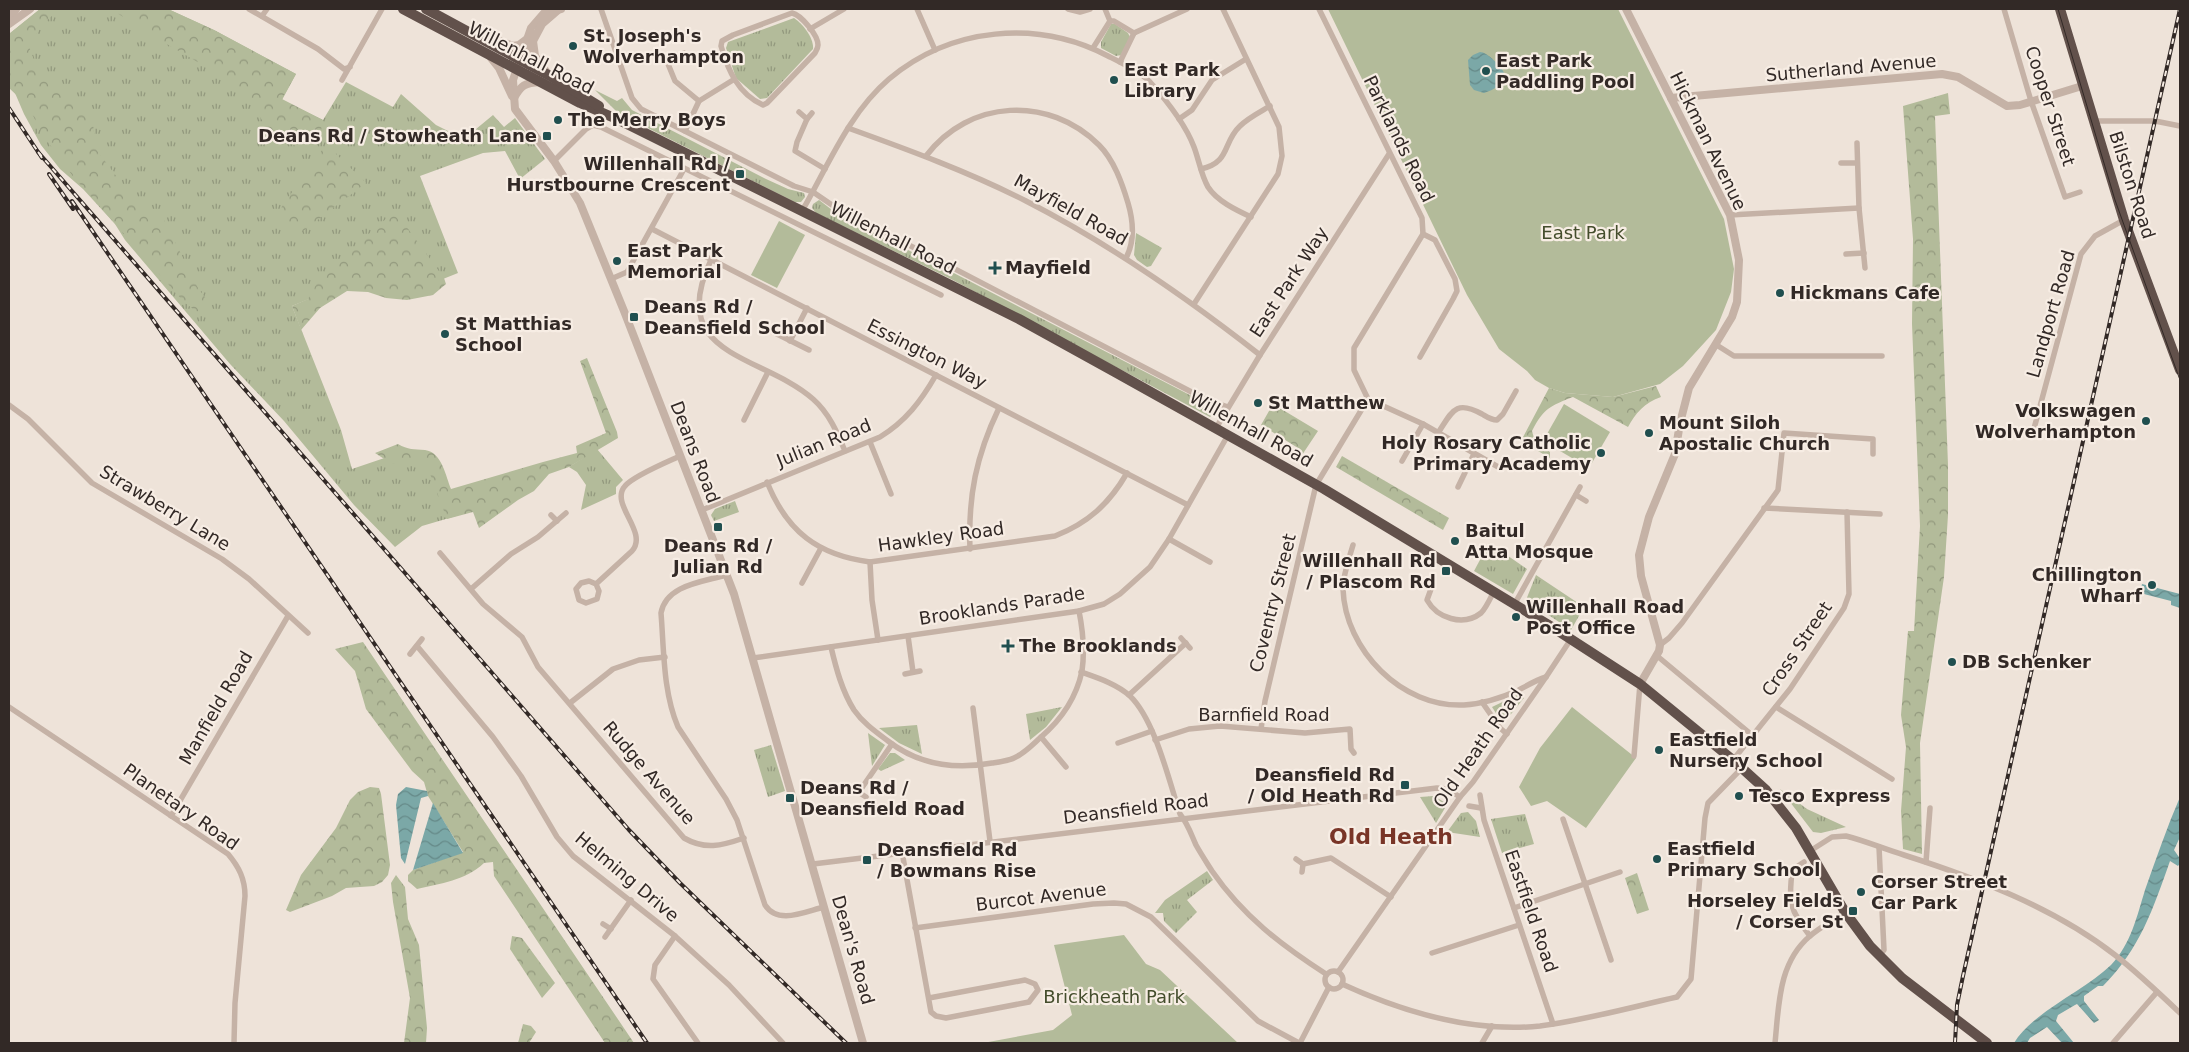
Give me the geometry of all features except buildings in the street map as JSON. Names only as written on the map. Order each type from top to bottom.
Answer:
[{"type":"highway","name":"Willenhall Road","points":[[403,9],[488,55],[546,79],[580,103],[618,120],[1019,319],[1316,485],[1571,639],[1640,684],[1733,760],[1776,800],[1810,850],[1845,912],[1879,956],[1902,978],[1987,1043]]},
{"type":"highway","name":"Willenhall Road","points":[[426,9],[455,25],[518,66]]},
{"type":"highway","name":"Bilston Road","points":[[2060,9],[2124,220],[2180,370]]},
{"type":"street","points":[[9,16],[16,9]]},
{"type":"street","points":[[9,24],[30,9]]},
{"type":"street","points":[[249,9],[318,49],[344,69],[350,67]]},
{"type":"street","points":[[262,16],[267,9]]},
{"type":"street","points":[[342,80],[382,9]]},
{"type":"street","points":[[514,100],[521,86],[546,79],[530,40],[534,22],[543,11],[560,9]]},
{"type":"street","points":[[455,25],[512,46],[530,40],[542,24],[560,9]]},
{"type":"street","name":"Willenhall Road","points":[[601,9],[634,102],[641,109],[794,186],[813,192],[832,205],[1205,399],[1228,407]]},
{"type":"street","points":[[810,29],[844,9]]},
{"type":"street","points":[[917,9],[935,50]]},
{"type":"street","points":[[1068,9],[1080,12],[1090,9]]},
{"type":"street","points":[[1106,9],[1110,21]]},
{"type":"street","points":[[1120,62],[1134,33],[1187,9]]},
{"type":"street","points":[[1194,304],[1278,174],[1282,156],[1279,126],[1223,9]]},
{"type":"street","name":"Parklands Road","points":[[1318,9],[1422,218],[1423,234]]},
{"type":"street","name":"Hickman Avenue","points":[[1626,9],[1730,215],[1739,260],[1739,286],[1737,302],[1732,317],[1689,388],[1680,423],[1675,454],[1648,517],[1639,555],[1641,576],[1660,645]]},
{"type":"street","name":"Cooper Street","points":[[2004,9],[2031,101],[2065,197],[2080,192]]},
{"type":"street","points":[[792,13],[799,14],[810,29],[818,46],[815,53],[767,103],[763,105],[757,103],[733,80],[721,46],[725,38],[792,13]]},
{"type":"street","points":[[1093,48],[1110,21]]},
{"type":"street","points":[[1110,21],[1125,26],[1134,33]]},
{"type":"street","points":[[802,211],[848,128],[869,100],[889,80],[935,50],[959,40],[987,34],[1022,32],[1061,38],[1093,48],[1148,80],[1179,119],[1193,144],[1208,187],[1216,195],[1251,217]]},
{"type":"street","name":"Deans Road","points":[[530,40],[513,80],[515,109],[554,161],[580,203],[611,279],[734,594],[813,864]]},
{"type":"street","points":[[684,53],[666,59],[672,77],[700,101]]},
{"type":"street","points":[[488,55],[500,68],[514,100]]},
{"type":"street","points":[[1179,119],[1192,110],[1212,80],[1246,59]]},
{"type":"street","name":"Sutherland Avenue","points":[[1671,98],[1942,74],[1958,77],[2007,106],[2082,86]]},
{"type":"street","points":[[685,131],[700,101],[733,80]]},
{"type":"street","points":[[1201,169],[1221,160],[1240,126],[1270,106]]},
{"type":"street","points":[[926,156],[944,136],[980,117],[993,113],[1026,109],[1053,115],[1066,121],[1100,146],[1113,165],[1130,212],[1131,246],[1126,258]]},
{"type":"street","points":[[799,112],[807,119]]},
{"type":"street","points":[[812,113],[796,142],[795,151],[826,169]]},
{"type":"street","points":[[2093,121],[2155,121],[2180,126]]},
{"type":"street","name":"Willenhall Road","points":[[554,161],[586,129],[593,125],[941,295]]},
{"type":"street","name":"Mayfield Road","points":[[848,128],[926,156],[1028,202],[1126,258],[1194,304],[1260,355]]},
{"type":"street","points":[[1857,143],[1859,208],[1865,268]]},
{"type":"street","name":"East Park Way","points":[[1216,428],[1260,355],[1389,154]]},
{"type":"street","points":[[1841,163],[1857,162]]},
{"type":"street","points":[[611,279],[627,272],[684,169]]},
{"type":"street","points":[[1730,215],[1859,208]]},
{"type":"street","name":"Landport Road","points":[[2032,436],[2081,254],[2095,236],[2124,220]]},
{"type":"street","name":"Essington Way","points":[[652,229],[1188,505]]},
{"type":"street","points":[[1420,357],[1453,299],[1457,285],[1435,240],[1429,235],[1423,234],[1354,348],[1354,370],[1368,398],[1423,424],[1500,468]]},
{"type":"street","points":[[1846,254],[1864,253]]},
{"type":"street","points":[[711,260],[699,295],[699,309],[705,326],[718,345],[799,389],[821,407],[835,426],[845,451]]},
{"type":"street","points":[[919,284],[924,272]]},
{"type":"street","points":[[790,341],[807,308]]},
{"type":"street","points":[[773,332],[809,350]]},
{"type":"street","points":[[1715,344],[1734,356],[1882,356]]},
{"type":"street","points":[[744,420],[768,372]]},
{"type":"street","name":"Julian Road","points":[[702,510],[767,482],[870,442],[888,432],[905,419],[924,396],[936,375]]},
{"type":"street","points":[[1438,434],[1452,412],[1459,408],[1471,408],[1489,418],[1497,420],[1503,414],[1516,391]]},
{"type":"street","name":"Coventry Street","points":[[1260,729],[1316,485],[1368,398]]},
{"type":"street","name":"Strawberry Lane","points":[[9,405],[28,419],[92,483],[213,552],[249,579],[308,633]]},
{"type":"street","points":[[970,549],[970,504],[974,474],[984,441],[999,408]]},
{"type":"street","points":[[1402,461],[1423,424]]},
{"type":"street","points":[[1634,756],[1640,684],[1659,651],[1660,645],[1682,623],[1778,490],[1784,433],[1873,439],[1873,454]]},
{"type":"street","name":"Brooklands Parade","points":[[753,658],[1079,611],[1104,604],[1131,586],[1150,567],[1169,539],[1228,435]]},
{"type":"street","points":[[870,442],[891,494]]},
{"type":"street","points":[[1458,487],[1474,454]]},
{"type":"street","points":[[596,584],[632,551],[637,544],[637,537],[621,499],[622,490],[629,482],[680,456]]},
{"type":"street","name":"Hawkley Road","points":[[767,482],[788,520],[802,536],[821,548],[842,557],[870,562],[1055,536],[1077,526],[1105,505],[1126,473]]},
{"type":"street","points":[[1514,604],[1580,487]]},
{"type":"street","points":[[1576,495],[1586,501]]},
{"type":"street","points":[[1764,508],[1880,514]]},
{"type":"street","name":"Cross Street","points":[[1733,760],[1776,707],[1844,608],[1849,594],[1847,512]]},
{"type":"street","points":[[471,589],[511,554],[538,537],[566,513]]},
{"type":"street","points":[[551,515],[557,521]]},
{"type":"street","points":[[1169,539],[1210,562]]},
{"type":"street","points":[[1353,545],[1343,589],[1350,624],[1364,652],[1394,683],[1434,701],[1452,704],[1498,699],[1537,680],[1546,678]]},
{"type":"street","points":[[802,583],[821,548]]},
{"type":"street","name":"Rudge Avenue","points":[[440,553],[490,610],[522,637],[538,667],[684,838],[704,847],[730,843],[744,838]]},
{"type":"street","points":[[870,562],[872,600],[878,640]]},
{"type":"street","points":[[726,574],[677,590],[666,599],[660,613],[666,682],[672,714],[678,727],[726,799],[744,838],[765,905],[769,912],[781,917],[824,907]]},
{"type":"street","points":[[589,581],[596,584],[599,591],[594,602],[586,604],[579,600],[576,593],[581,583],[589,581]]},
{"type":"street","points":[[1431,589],[1427,600],[1431,608],[1442,616],[1453,620],[1464,619],[1481,613],[1493,593]]},
{"type":"street","points":[[831,647],[840,680],[854,710],[867,724],[892,744],[911,755],[933,763],[955,767],[980,765],[1013,759],[1053,728],[1069,706],[1082,672],[1084,642],[1079,611]]},
{"type":"street","name":"Manfield Road","points":[[171,816],[288,616]]},
{"type":"street","points":[[908,636],[913,672]]},
{"type":"street","points":[[1130,696],[1188,646],[1181,638]]},
{"type":"street","points":[[410,654],[422,639]]},
{"type":"street","name":"Old Heath Road","points":[[1338,972],[1460,797],[1507,734],[1571,639]]},
{"type":"street","name":"Helming Drive","points":[[417,646],[493,737],[521,776],[557,837],[573,856],[675,936],[729,985],[783,1043]]},
{"type":"street","points":[[1656,655],[1752,735]]},
{"type":"street","points":[[570,704],[596,680],[612,669],[638,660],[665,657]]},
{"type":"street","points":[[905,674],[920,671]]},
{"type":"street","points":[[1082,672],[1101,679],[1130,696],[1138,705],[1152,731],[1183,818],[1196,845],[1231,897],[1284,947],[1326,974]]},
{"type":"street","points":[[1482,702],[1500,728],[1507,734]]},
{"type":"street","name":"Planetary Road","points":[[9,707],[228,854],[235,863],[243,880],[245,896],[235,995],[234,1043]]},
{"type":"street","points":[[1776,707],[1892,779]]},
{"type":"street","points":[[973,708],[990,841]]},
{"type":"street","name":"Barnfield Road","points":[[1155,740],[1189,729],[1220,726],[1304,733],[1350,729],[1351,749],[1354,753]]},
{"type":"street","points":[[1118,744],[1152,731]]},
{"type":"street","points":[[1041,737],[1066,767]]},
{"type":"street","points":[[860,792],[892,744]]},
{"type":"street","points":[[1342,984],[1376,1000],[1417,1013],[1459,1022],[1492,1026],[1522,1027],[1553,1024],[1678,997],[1691,979],[1705,818],[1708,803],[1742,768]]},
{"type":"street","points":[[852,788],[866,797]]},
{"type":"street","name":"Deansfield Road","points":[[813,864],[1437,788],[1447,789],[1460,797]]},
{"type":"street","name":"Eastfield Road","points":[[1480,795],[1481,808],[1553,1024]]},
{"type":"street","points":[[1469,806],[1481,808]]},
{"type":"street","points":[[1926,862],[1930,808]]},
{"type":"street","points":[[1563,819],[1611,960]]},
{"type":"street","points":[[1810,850],[1832,837],[1854,838],[1998,889],[2078,931],[2115,955],[2180,1013]]},
{"type":"street","points":[[1879,847],[1884,950],[1879,956]]},
{"type":"street","points":[[902,852],[931,1012],[936,1016],[946,1018],[1029,1002],[1038,990],[1035,984],[1025,980],[929,998]]},
{"type":"street","points":[[1296,859],[1303,864],[1331,858],[1391,897]]},
{"type":"street","points":[[1804,862],[1792,870],[1790,901],[1795,916],[1810,936]]},
{"type":"street","name":"Dean's Road","points":[[813,864],[863,1043]]},
{"type":"street","points":[[1302,872],[1303,864]]},
{"type":"street","points":[[1514,908],[1620,872]]},
{"type":"street","points":[[605,937],[631,900]]},
{"type":"street","name":"Burcot Avenue","points":[[916,928],[1093,904],[1114,902],[1126,904],[1151,917],[1258,1021],[1300,1043]]},
{"type":"street","points":[[1775,1043],[1781,987],[1787,966],[1810,936],[1845,912]]},
{"type":"street","points":[[603,924],[611,929]]},
{"type":"street","points":[[1432,953],[1519,925]]},
{"type":"street","points":[[675,936],[655,965],[653,979],[698,1043]]},
{"type":"street","points":[[1332,971],[1338,972],[1343,977],[1342,984],[1337,988],[1329,987],[1325,981],[1326,974],[1332,971]]},
{"type":"street","points":[[1300,1043],[1329,987]]},
{"type":"street","points":[[2113,1043],[2157,992]]},
{"type":"street","points":[[1482,1043],[1492,1026]]},
{"type":"green space","points":[[40,9],[168,9],[214,30],[296,74],[282,100],[323,120],[346,82],[393,107],[401,94],[436,125],[452,133],[470,134],[493,115],[504,127],[515,118],[545,159],[520,179],[505,151],[483,153],[420,176],[458,273],[408,293],[377,271],[292,306],[341,430],[352,469],[408,450],[434,462],[456,516],[422,526],[395,547],[354,505],[284,421],[230,364],[125,240],[115,224],[83,189],[60,169],[41,145],[24,114],[9,79],[9,34]]},
{"type":"green space","points":[[40,9],[59,9],[42,25],[29,47],[36,65],[56,79],[93,124],[96,149],[134,200],[164,220],[198,288],[207,300],[197,312],[184,302],[72,175],[43,135],[28,106],[9,88],[9,34]]},
{"type":"green space","points":[[111,9],[168,9],[214,30],[296,74],[282,99],[323,120],[320,136],[311,147],[292,145],[268,131],[250,99],[232,82],[146,32]]},
{"type":"green space","name":"East Park","points":[[1328,9],[1618,9],[1724,219],[1734,269],[1731,292],[1716,330],[1683,366],[1660,384],[1613,397],[1565,393],[1549,388],[1535,380],[1527,371],[1499,349],[1467,295]]},
{"type":"green space","points":[[794,18],[801,24],[812,40],[813,49],[767,98],[760,99],[736,78],[726,48],[728,42]]},
{"type":"green space","points":[[1111,24],[1115,24],[1128,33],[1130,37],[1121,55],[1116,56],[1101,48],[1101,42]]},
{"type":"green space","points":[[595,90],[617,101],[622,98],[632,110],[766,179],[788,189],[804,193],[805,197],[801,202],[795,202],[618,113]]},
{"type":"green space","points":[[1948,93],[1950,114],[1935,116],[1948,465],[1948,515],[1944,577],[1920,743],[1922,854],[1903,849],[1901,811],[1906,747],[1901,715],[1908,631],[1914,631],[1920,526],[1912,324],[1913,239],[1903,106]]},
{"type":"green space","points":[[322,150],[332,150],[366,183],[294,238],[278,212]]},
{"type":"green space","points":[[819,200],[840,216],[1215,408],[1215,412],[1210,417],[951,279],[816,213],[812,208],[813,204]]},
{"type":"green space","points":[[395,211],[444,278],[446,284],[433,295],[407,300],[386,298],[368,292],[347,291],[320,308],[301,330],[292,306],[308,299],[321,276]]},
{"type":"green space","points":[[779,221],[805,235],[777,288],[751,275]]},
{"type":"green space","points":[[1136,233],[1162,248],[1151,266],[1147,267],[1137,260],[1134,255]]},
{"type":"green space","points":[[587,358],[618,438],[569,467],[549,474],[534,491],[479,528],[473,512],[447,519],[427,466],[414,460],[392,464],[375,453],[398,444],[408,448],[431,452],[436,455],[443,466],[451,489],[577,453],[576,446],[606,433],[580,361]]},
{"type":"green space","points":[[1656,386],[1661,397],[1641,409],[1628,427],[1573,397],[1548,409],[1540,417],[1532,431],[1535,442],[1550,452],[1550,458],[1521,441],[1549,388],[1565,393],[1613,397]]},
{"type":"green space","points":[[1273,404],[1318,431],[1302,455],[1298,448],[1261,425]]},
{"type":"green space","points":[[1564,404],[1610,432],[1589,468],[1543,441]]},
{"type":"green space","points":[[597,449],[623,480],[616,487],[616,494],[581,510],[586,485],[577,472],[569,467]]},
{"type":"green space","points":[[1342,456],[1449,518],[1443,530],[1336,467]]},
{"type":"green space","points":[[735,501],[739,512],[714,521],[711,515],[715,509]]},
{"type":"green space","points":[[1489,543],[1527,569],[1513,594],[1474,571]]},
{"type":"green space","points":[[1536,575],[1584,607],[1571,630],[1526,600]]},
{"type":"green space","points":[[363,642],[634,1043],[605,1043],[494,876],[493,862],[484,863],[461,878],[444,883],[417,889],[408,881],[408,875],[413,870],[463,852],[428,796],[424,782],[412,771],[366,709],[355,671],[335,649]]},
{"type":"green space","points":[[1519,694],[1524,698],[1503,724],[1492,707]]},
{"type":"green space","points":[[1062,707],[1046,727],[1030,740],[1026,714]]},
{"type":"green space","points":[[1572,707],[1636,758],[1586,828],[1547,801],[1531,806],[1519,787],[1540,748]]},
{"type":"green space","points":[[917,725],[922,754],[899,743],[879,728]]},
{"type":"green space","points":[[868,733],[885,745],[872,766]]},
{"type":"green space","points":[[771,745],[785,791],[768,797],[754,750]]},
{"type":"green space","points":[[890,753],[895,753],[905,760],[881,771],[878,769]]},
{"type":"green space","points":[[370,787],[379,788],[381,794],[390,865],[388,875],[382,882],[374,886],[346,888],[332,896],[290,912],[286,910],[301,875],[336,828],[350,800],[358,792]]},
{"type":"green space","points":[[1780,789],[1807,809],[1846,827],[1821,833],[1813,832]]},
{"type":"green space","points":[[1434,796],[1444,802],[1445,808],[1436,823],[1420,797]]},
{"type":"green space","points":[[1468,812],[1476,821],[1480,837],[1447,832],[1461,813]]},
{"type":"green space","points":[[1525,814],[1534,844],[1502,853],[1491,819]]},
{"type":"green space","points":[[1207,871],[1213,880],[1187,900],[1197,912],[1176,933],[1164,921],[1163,913],[1155,913],[1165,900]]},
{"type":"green space","points":[[1637,873],[1649,910],[1637,914],[1625,878]]},
{"type":"green space","points":[[396,875],[405,887],[408,919],[419,945],[427,1028],[426,1043],[404,1043],[410,998],[393,902],[391,883]]},
{"type":"green space","name":"Brickheath Park","points":[[1124,935],[1146,964],[1160,970],[1238,1043],[983,1043],[1053,1030],[1072,1015],[1054,945]]},
{"type":"green space","points":[[512,936],[522,938],[555,983],[542,998],[510,949]]},
{"type":"green space","points":[[523,1024],[531,1026],[536,1032],[529,1043],[518,1043]]},
{"type":"water","name":"East Park Paddling Pool","points":[[1480,52],[1494,60],[1504,73],[1501,84],[1484,93],[1474,90],[1470,85],[1468,60]]},
{"type":"water","points":[[2142,584],[2180,594],[2180,608],[2171,605],[2171,601],[2140,593]]},
{"type":"water","points":[[406,787],[427,791],[428,796],[421,798],[405,864],[401,858],[396,805],[398,794]]},
{"type":"water","points":[[2180,797],[2180,837],[2174,850],[2180,862],[2178,866],[2170,861],[2144,928],[2127,958],[2103,986],[2098,986],[2084,996],[2084,1001],[2099,1020],[2094,1023],[2077,1004],[2058,1015],[2056,1021],[2074,1043],[2062,1043],[2047,1027],[2030,1038],[2027,1043],[2014,1043],[2033,1021],[2100,975],[2118,957],[2136,920],[2157,855]]},
{"type":"water","points":[[433,803],[463,853],[413,870]]},
{"type":"tram line","points":[[2058,9],[2115,200],[2180,380]]},
{"type":"railway","points":[[1955,1043],[1957,1005],[1963,976],[2180,9]]},
{"type":"railway","points":[[9,108],[42,158]]},
{"type":"railway","points":[[38,152],[629,830],[680,883],[846,1043]]},
{"type":"railway","points":[[49,174],[73,209]]},
{"type":"railway","points":[[72,201],[647,1043]]},
{"type":"place","name":"St. Joseph's Wolverhampton","points":[[573,46]]},
{"type":"place","name":"East Park Paddling Pool","points":[[1486,71]]},
{"type":"place","name":"East Park Library","points":[[1114,80]]},
{"type":"place","name":"The Merry Boys","points":[[558,120]]},
{"type":"place","name":"Deans Rd / Stowheath Lane","points":[[547,136]]},
{"type":"place","name":"Willenhall Rd / Hurstbourne Crescent","points":[[740,174]]},
{"type":"place","name":"East Park Memorial","points":[[617,261]]},
{"type":"place","name":"Mayfield","points":[[995,268]]},
{"type":"place","name":"Hickmans Cafe","points":[[1780,293]]},
{"type":"place","name":"Deans Rd / Deansfield School","points":[[634,317]]},
{"type":"place","name":"St Matthias School","points":[[445,334]]},
{"type":"place","name":"St Matthew","points":[[1258,403]]},
{"type":"place","name":"Volkswagen Wolverhampton","points":[[2146,421]]},
{"type":"place","name":"Mount Siloh Apostalic Church","points":[[1649,433]]},
{"type":"place","name":"Holy Rosary Catholic Primary Academy","points":[[1601,453]]},
{"type":"place","name":"Deans Rd / Julian Rd","points":[[718,527]]},
{"type":"place","name":"Baitul Atta Mosque","points":[[1455,541]]},
{"type":"place","name":"Willenhall Rd / Plascom Rd","points":[[1446,571]]},
{"type":"place","name":"Chillington Wharf","points":[[2152,585]]},
{"type":"place","name":"Willenhall Road Post Office","points":[[1516,617]]},
{"type":"place","name":"The Brooklands","points":[[1008,646]]},
{"type":"place","name":"DB Schenker","points":[[1952,662]]},
{"type":"place","name":"Eastfield Nursery School","points":[[1659,750]]},
{"type":"place","name":"Deansfield Rd / Old Heath Rd","points":[[1405,785]]},
{"type":"place","name":"Tesco Express","points":[[1739,796]]},
{"type":"place","name":"Deans Rd / Deansfield Road","points":[[790,798]]},
{"type":"place","name":"Eastfield Primary School","points":[[1657,859]]},
{"type":"place","name":"Deansfield Rd / Bowmans Rise","points":[[867,860]]},
{"type":"place","name":"Corser Street Car Park","points":[[1861,892]]},
{"type":"place","name":"Horseley Fields / Corser St","points":[[1853,911]]},
{"type":"district","name":"Old Heath","points":[[1391,836]]}]
